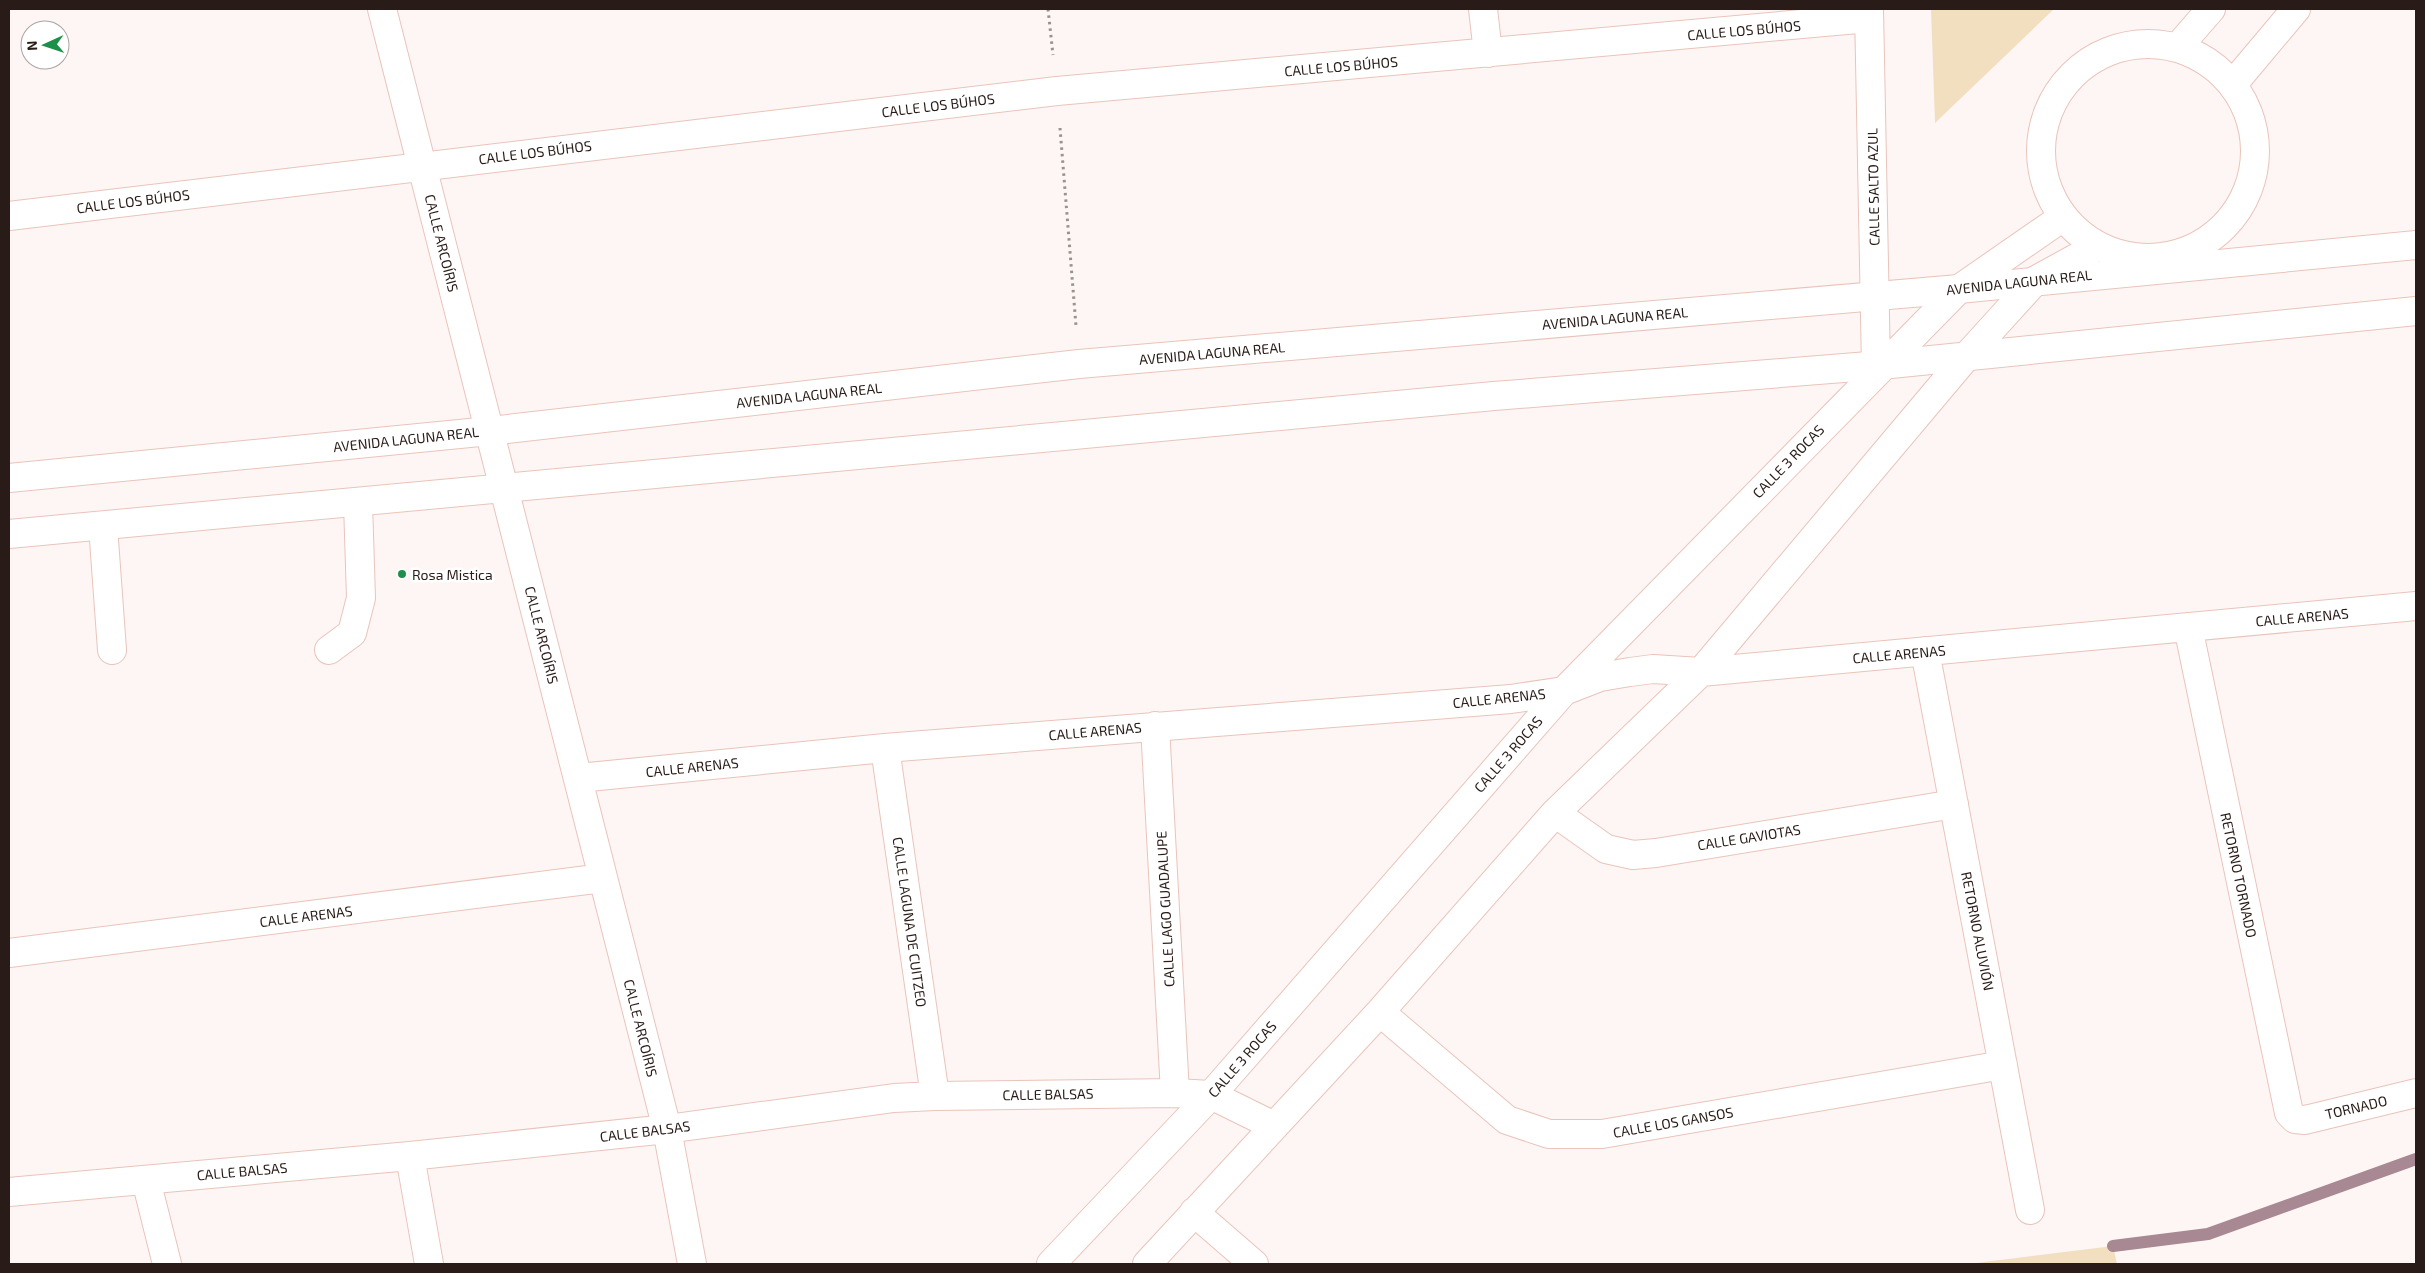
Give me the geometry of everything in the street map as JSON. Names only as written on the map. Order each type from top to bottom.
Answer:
[{"type":"street","name":"CALLE ARCOÍRIS","points":[[382,9],[667,1129],[692,1264]]},
{"type":"street","points":[[1483,9],[1488,54]]},
{"type":"street","points":[[2177,48],[2211,9]]},
{"type":"street","points":[[2233,84],[2296,9]]},
{"type":"street","name":"CALLE LOS BÚHOS","points":[[9,216],[1057,91],[1488,54],[1869,14]]},
{"type":"street","name":"CALLE SALTO AZUL","points":[[1869,14],[1878,366]]},
{"type":"street","points":[[2144,44],[2177,48],[2198,56],[2217,69],[2233,84],[2248,113],[2255,145],[2252,177],[2240,208],[2219,232],[2192,250],[2161,258],[2128,257],[2098,246],[2079,233],[2063,217],[2047,187],[2041,155],[2045,122],[2060,91],[2082,67],[2112,50],[2144,44]]},
{"type":"street","name":"CALLE 3 ROCAS","points":[[1051,1264],[1211,1095],[1564,691],[1878,366],[1959,289],[2063,217]]},
{"type":"street","name":"AVENIDA LAGUNA REAL","points":[[9,478],[490,431],[1079,364],[1959,289],[2036,280],[2416,245]]},
{"type":"street","points":[[1147,1264],[1380,1012],[1555,813],[1701,672],[1966,357],[2036,280],[2098,246]]},
{"type":"street","points":[[9,534],[504,490],[1484,397],[1878,366],[2416,311]]},
{"type":"street","points":[[330,650],[352,633],[361,598],[358,503]]},
{"type":"street","points":[[103,526],[112,650]]},
{"type":"street","name":"CALLE ARENAS","points":[[578,778],[885,748],[1511,699],[1564,691],[1600,677],[1653,669],[1701,672],[2416,606]]},
{"type":"street","name":"RETORNO TORNADO","points":[[2188,627],[2289,1113],[2296,1119]]},
{"type":"street","name":"RETORNO ALUVIÓN","points":[[1925,651],[2030,1210]]},
{"type":"street","name":"CALLE LAGO GUADALUPE","points":[[1155,726],[1175,1092]]},
{"type":"street","name":"CALLE LAGUNA DE CUITZEO","points":[[885,748],[934,1096]]},
{"type":"street","name":"CALLE GAVIOTAS","points":[[1555,813],[1606,849],[1633,854],[1665,851],[1954,804]]},
{"type":"street","name":"CALLE ARENAS","points":[[9,953],[603,878]]},
{"type":"street","name":"CALLE LOS GANSOS","points":[[1380,1012],[1507,1120],[1549,1134],[1602,1134],[2003,1065]]},
{"type":"street","name":"CALLE BALSAS","points":[[9,1192],[410,1156],[667,1129],[858,1102],[934,1096],[1175,1092],[1211,1095],[1274,1126]]},
{"type":"street","name":"TORNADO","points":[[2296,1119],[2305,1120],[2416,1093]]},
{"type":"street","points":[[410,1156],[429,1264]]},
{"type":"street","points":[[146,1180],[167,1264]]},
{"type":"street","points":[[1194,1212],[1254,1264]]},
{"type":"path","points":[[1048,9],[1057,91],[1079,364]]},
{"type":"shaded area","points":[[1931,9],[2054,9],[1935,123]]},
{"type":"shaded area","points":[[2113,1246],[2117,1264],[1968,1264]]},
{"type":"waterway","points":[[2113,1246],[2208,1234],[2416,1159]]},
{"type":"place","name":"Rosa Mistica","points":[[402,574]]}]
